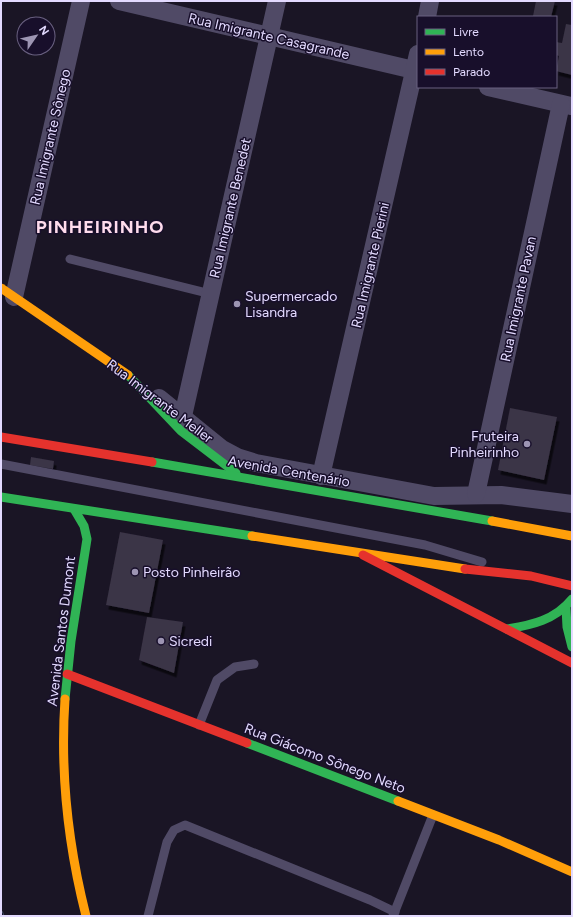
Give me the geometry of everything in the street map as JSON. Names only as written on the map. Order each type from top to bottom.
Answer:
[{"type":"main road","name":"Rua Imigrante Meller","points":[[7,292],[128,375]]},
{"type":"main road","points":[[128,375],[181,431],[240,476]]},
{"type":"main road","name":"Avenida Centenário","points":[[1,437],[240,476],[572,536]]},
{"type":"main road","points":[[1,497],[479,571],[531,576],[572,586]]},
{"type":"main road","name":"Avenida Santos Dumont","points":[[74,509],[84,526],[87,539],[67,674],[64,786],[76,882],[86,916]]},
{"type":"main road","name":"Avenida Santos Dumont","points":[[87,539],[98,527],[115,515]]},
{"type":"main road","points":[[356,551],[572,663]]},
{"type":"main road","points":[[506,629],[538,623],[566,608],[572,599]]},
{"type":"main road","points":[[566,608],[567,627],[572,646]]},
{"type":"main road","name":"Rua Giácomo Sônego Neto","points":[[67,674],[499,840],[572,872]]},
{"type":"street","name":"Rua Imigrante Sônego","points":[[7,292],[81,1]]},
{"type":"street","name":"Rua Imigrante Casagrande","points":[[119,1],[269,36],[417,65]]},
{"type":"street","name":"Rua Imigrante Benedet","points":[[183,416],[277,1]]},
{"type":"street","points":[[426,16],[430,1]]},
{"type":"street","name":"Rua Imigrante Pierini","points":[[321,476],[417,65]]},
{"type":"street","points":[[492,88],[566,105]]},
{"type":"street","name":"Rua Imigrante Pavan","points":[[476,494],[566,105]]},
{"type":"street","name":"Rua Imigrante Meller","points":[[128,375],[183,416],[222,449],[237,457],[279,469],[434,496],[476,494],[520,497],[572,504]]},
{"type":"lane","points":[[70,260],[210,294]]},
{"type":"lane","points":[[1,464],[425,545],[531,576]]},
{"type":"lane","points":[[199,725],[217,680],[235,666],[254,664]]},
{"type":"lane","points":[[148,916],[167,842],[174,830],[185,825],[394,914],[433,815]]},
{"type":"building","points":[[536,1],[555,1],[551,16],[533,16]]},
{"type":"building","points":[[566,24],[572,25],[572,75],[557,71],[559,56],[557,55],[557,42],[562,43]]},
{"type":"building","name":"Fruteira Pinheirinho","points":[[510,408],[557,417],[544,480],[498,470]]},
{"type":"building","points":[[31,457],[54,461],[53,469],[30,465]]},
{"type":"building","name":"Posto Pinheirão","points":[[120,532],[163,540],[149,613],[106,605]]},
{"type":"building","name":"Sicredi","points":[[147,617],[183,622],[174,673],[139,660]]},
{"type":"traffic: fast","points":[[128,375],[181,431],[236,473]]},
{"type":"traffic: fast","points":[[152,462],[492,521]]},
{"type":"traffic: fast","points":[[1,497],[252,536]]},
{"type":"traffic: fast","points":[[65,699],[71,641],[87,539],[84,526],[74,509]]},
{"type":"traffic: fast","points":[[507,629],[525,626],[551,617],[572,599]]},
{"type":"traffic: fast","points":[[566,608],[567,627],[572,647]]},
{"type":"traffic: fast","points":[[247,743],[398,801]]},
{"type":"traffic: slow","points":[[1,288],[128,375]]},
{"type":"traffic: slow","points":[[492,521],[572,536]]},
{"type":"traffic: slow","points":[[252,536],[465,569]]},
{"type":"traffic: slow","points":[[65,699],[64,754],[67,809],[74,863],[86,916]]},
{"type":"traffic: slow","points":[[398,801],[499,840],[572,872]]},
{"type":"traffic: jam","points":[[1,437],[152,462]]},
{"type":"traffic: jam","points":[[363,555],[572,663]]},
{"type":"traffic: jam","points":[[465,569],[531,576],[572,586]]},
{"type":"traffic: jam","points":[[67,674],[247,743]]},
{"type":"place","name":"Supermercado Lisandra","points":[[237,304]]},
{"type":"place","name":"Fruteira Pinheirinho","points":[[527,444]]},
{"type":"place","name":"Posto Pinheirão","points":[[135,572]]},
{"type":"place","name":"Sicredi","points":[[161,641]]},
{"type":"district","name":"PINHEIRINHO","points":[[100,227]]}]
